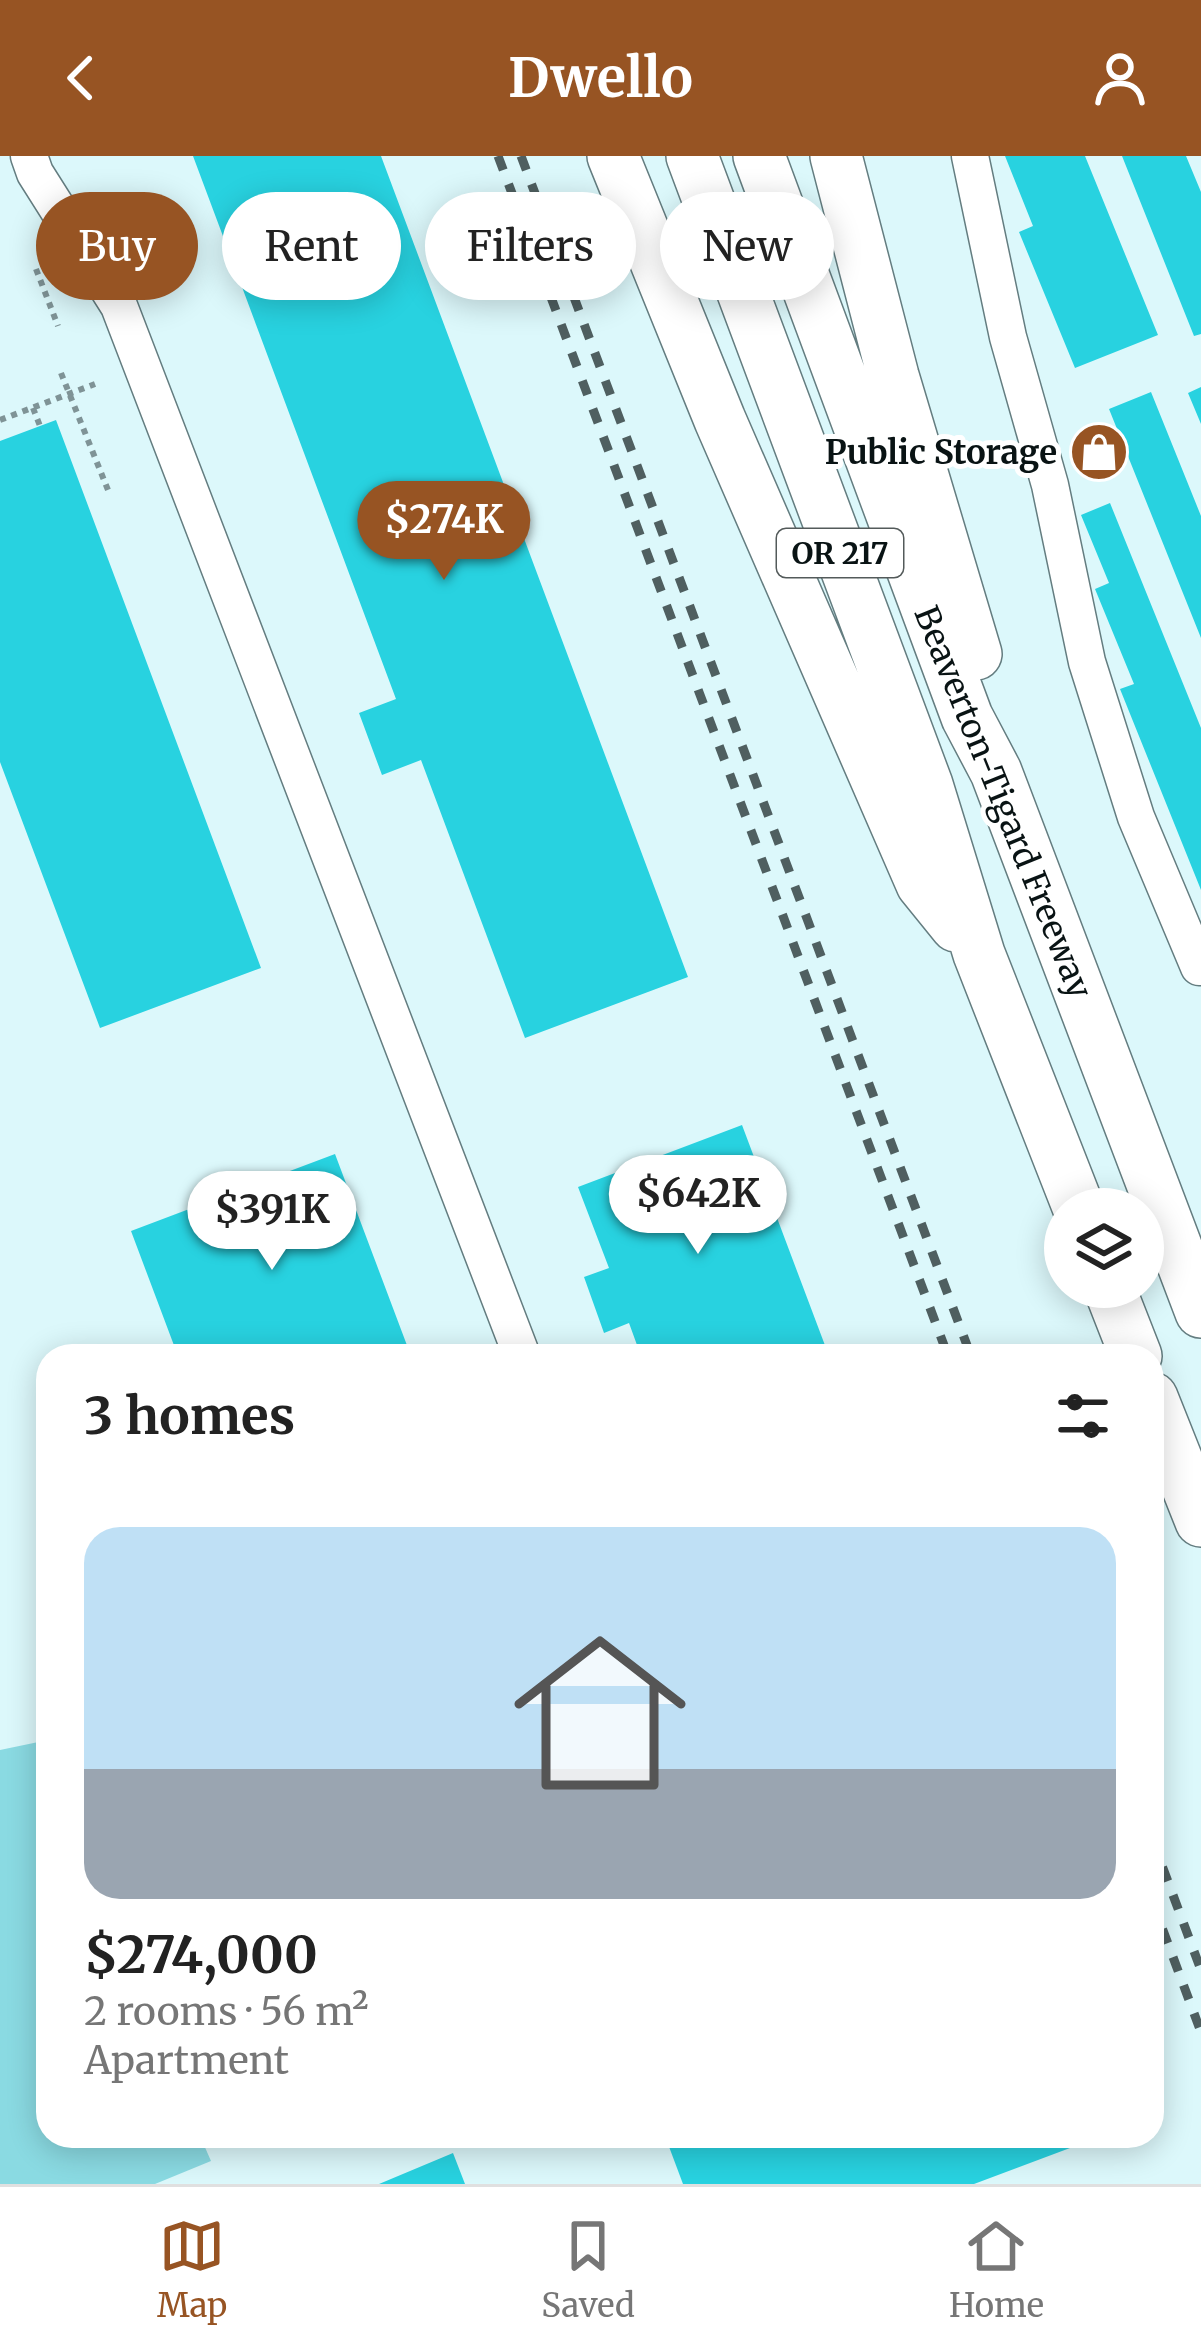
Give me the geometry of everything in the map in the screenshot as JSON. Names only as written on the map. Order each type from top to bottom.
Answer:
[{"type":"highway","points":[[613,156],[720,420],[922,884],[980,954]]},
{"type":"highway","name":"Beaverton-Tigard Freeway","points":[[692,156],[927,785],[980,954],[1070,1188]]},
{"type":"highway","name":"Beaverton-Tigard Freeway","points":[[759,156],[967,717],[996,772],[1201,1312]]},
{"type":"highway","points":[[836,156],[893,376],[994,712],[996,772]]},
{"type":"highway","points":[[1117,1308],[1131,1344]]},
{"type":"highway","points":[[1164,1428],[1201,1521]]},
{"type":"lane","points":[[28,156],[119,306],[517,1344]]},
{"type":"lane","points":[[970,156],[1008,337],[1050,485],[1087,662],[1136,817],[1199,967]]},
{"type":"path","points":[[48,300],[58,326]]},
{"type":"path","points":[[62,373],[110,495]]},
{"type":"path","points":[[0,420],[95,384]]},
{"type":"path","points":[[33,408],[40,426]]},
{"type":"shaded area","points":[[36,1742],[36,2148],[205,2148],[211,2161],[155,2184],[0,2184],[0,1750]]},
{"type":"building","points":[[193,156],[381,156],[394,192],[222,192],[222,234]]},
{"type":"building","points":[[1005,156],[1085,156],[1158,335],[1075,368],[1019,232],[1033,226]]},
{"type":"building","points":[[1122,156],[1186,156],[1201,192],[1201,334],[1194,336]]},
{"type":"building","points":[[401,209],[425,274],[425,300],[435,300],[688,977],[525,1038],[421,760],[382,775],[359,713],[396,699],[247,300],[401,300]]},
{"type":"building","points":[[1201,387],[1201,424],[1188,393]]},
{"type":"building","points":[[1151,392],[1201,516],[1201,638],[1109,409]]},
{"type":"building","points":[[56,420],[261,968],[100,1028],[0,762],[0,441]]},
{"type":"building","points":[[1110,503],[1201,728],[1201,890],[1120,689],[1134,684],[1095,589],[1109,583],[1081,515]]},
{"type":"building","points":[[742,1125],[824,1344],[637,1344],[629,1323],[604,1333],[584,1277],[609,1268],[578,1187]]},
{"type":"building","points":[[335,1154],[406,1344],[173,1344],[131,1231]]},
{"type":"building","points":[[670,2148],[1070,2148],[974,2184],[683,2184]]},
{"type":"building","points":[[453,2153],[465,2184],[379,2184]]},
{"type":"railway","points":[[498,156],[944,1344]]},
{"type":"railway","points":[[521,156],[966,1344]]},
{"type":"railway","points":[[1164,1871],[1201,1970]]},
{"type":"railway","points":[[1164,1933],[1201,2032]]},
{"type":"place","name":"Public Storage","points":[[1099,452]]}]
